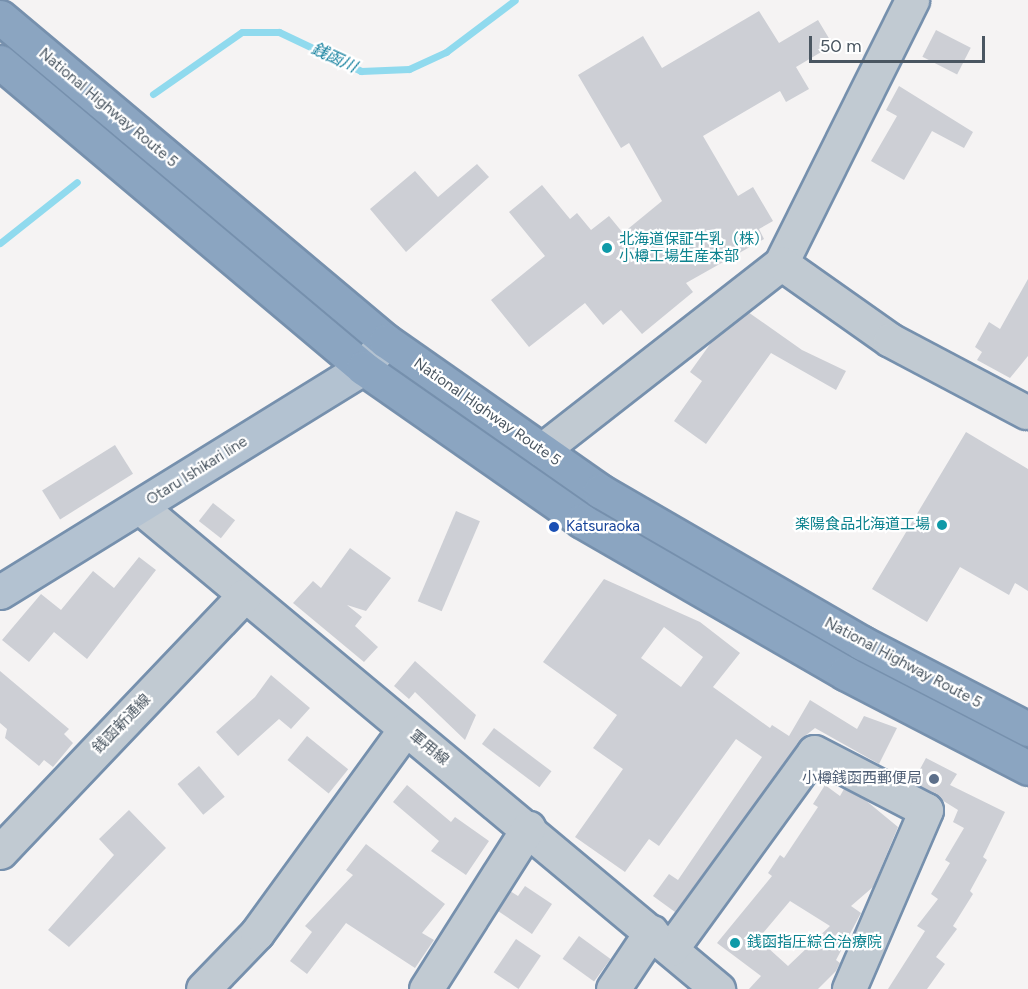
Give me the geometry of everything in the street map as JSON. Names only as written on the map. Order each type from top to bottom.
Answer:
[{"type":"highway","name":"National Highway Route 5","points":[[0,17],[386,341],[600,491],[862,643],[1028,729]]},
{"type":"highway","points":[[0,62],[363,368],[582,521],[844,673],[1028,768]]},
{"type":"main road","name":"Otaru Ishikari line","points":[[0,592],[363,368],[386,341]]},
{"type":"street","points":[[542,450],[781,263],[912,0]]},
{"type":"street","points":[[781,263],[890,340],[1027,411]]},
{"type":"street","name":"軍用線","points":[[140,507],[244,596],[528,828],[718,989]]},
{"type":"street","name":"銭函新通線","points":[[0,852],[244,596]]},
{"type":"street","points":[[203,989],[257,933],[405,729]]},
{"type":"street","points":[[613,989],[661,941],[814,752],[926,810],[849,989]]},
{"type":"street","points":[[426,989],[528,828]]},
{"type":"building","points":[[759,11],[779,43],[818,20],[833,45],[796,67],[809,89],[786,102],[780,91],[703,136],[738,196],[753,187],[773,221],[759,229],[764,239],[686,283],[693,292],[642,334],[621,310],[603,325],[585,303],[529,347],[491,300],[545,256],[509,212],[542,185],[570,219],[577,213],[591,230],[609,216],[623,233],[662,201],[629,143],[621,148],[578,75],[643,36],[662,68]]},
{"type":"building","points":[[936,30],[971,48],[957,74],[922,57]]},
{"type":"building","points":[[899,86],[973,132],[964,148],[932,131],[904,180],[871,161],[897,116],[886,110]]},
{"type":"building","points":[[477,164],[489,177],[406,252],[370,209],[415,171],[438,197]]},
{"type":"building","points":[[1028,279],[1028,356],[1010,378],[977,360],[982,352],[975,347],[989,322],[1000,329]]},
{"type":"building","points":[[748,312],[802,350],[846,371],[836,390],[771,353],[706,444],[674,421],[702,381],[690,372],[713,340]]},
{"type":"building","name":"楽陽食品北海道工場","points":[[966,432],[1028,469],[1028,591],[1015,583],[1009,595],[960,567],[927,622],[872,589]]},
{"type":"building","points":[[115,445],[133,474],[60,519],[42,491]]},
{"type":"building","points":[[213,503],[235,520],[221,538],[199,521]]},
{"type":"building","points":[[456,511],[480,521],[442,611],[418,601]]},
{"type":"building","points":[[350,548],[391,578],[366,611],[347,605],[362,617],[355,626],[378,647],[364,662],[293,603],[313,581],[321,588]]},
{"type":"building","points":[[139,557],[156,570],[87,659],[54,632],[29,662],[2,640],[41,594],[61,610],[93,571],[114,588]]},
{"type":"building","points":[[604,579],[700,622],[740,653],[713,687],[770,728],[772,725],[789,736],[810,700],[857,729],[864,716],[897,728],[879,764],[815,728],[805,736],[675,912],[653,896],[669,874],[678,880],[762,757],[736,739],[659,846],[649,839],[625,872],[575,837],[623,769],[593,748],[617,715],[543,662]],"holes":[[[664,627],[703,657],[681,687],[641,658]]]},
{"type":"building","points":[[415,661],[476,715],[465,740],[415,692],[409,699],[394,686]]},
{"type":"building","points":[[0,671],[69,729],[64,734],[73,743],[53,767],[44,760],[39,766],[5,738],[7,729],[0,723]]},
{"type":"building","points":[[271,675],[310,708],[291,729],[279,719],[238,756],[216,732],[255,697]]},
{"type":"building","points":[[494,728],[552,771],[539,787],[482,744]]},
{"type":"building","points":[[307,736],[348,769],[329,793],[287,760]]},
{"type":"building","points":[[926,758],[957,774],[950,785],[1005,812],[983,857],[987,860],[970,891],[973,894],[953,926],[957,929],[936,957],[945,964],[927,989],[888,989],[925,931],[917,926],[938,899],[931,894],[950,863],[945,860],[964,828],[953,822],[958,810],[913,782]]},
{"type":"building","points":[[199,766],[225,797],[203,815],[178,784]]},
{"type":"building","points":[[407,785],[451,822],[455,817],[489,841],[466,875],[431,851],[439,841],[393,802]]},
{"type":"building","points":[[825,785],[840,796],[844,789],[864,799],[898,827],[873,887],[851,906],[861,913],[836,960],[840,963],[836,971],[818,989],[749,989],[761,976],[717,943],[772,876],[768,873],[780,855],[784,858],[818,807],[813,804]],"holes":[[[790,901],[830,926],[788,966],[758,939]]]},
{"type":"building","points":[[129,810],[166,848],[69,947],[48,930],[114,855],[99,839]]},
{"type":"building","points":[[366,844],[445,904],[422,933],[434,940],[415,968],[346,923],[307,974],[290,961],[312,932],[305,926],[353,875],[346,870]]},
{"type":"building","points":[[525,886],[552,904],[532,934],[498,911],[510,891],[518,896]]},
{"type":"building","points":[[579,936],[611,959],[594,982],[563,959]]},
{"type":"building","points":[[516,939],[541,956],[519,989],[494,972]]},
{"type":"waterway","name":"銭函川","points":[[153,94],[242,32],[279,32],[361,71],[409,69],[446,52],[515,0]]},
{"type":"waterway","name":"銭函川","points":[[0,243],[77,182]]},
{"type":"place","name":"北海道保証牛乳（株） 小樽工場生産本部","points":[[607,248]]},
{"type":"place","name":"楽陽食品北海道工場","points":[[942,525]]},
{"type":"place","name":"Katsuraoka","points":[[554,527]]},
{"type":"place","name":"小樽銭函西郵便局","points":[[934,779]]},
{"type":"place","name":"銭函指圧綜合治療院","points":[[735,943]]}]
